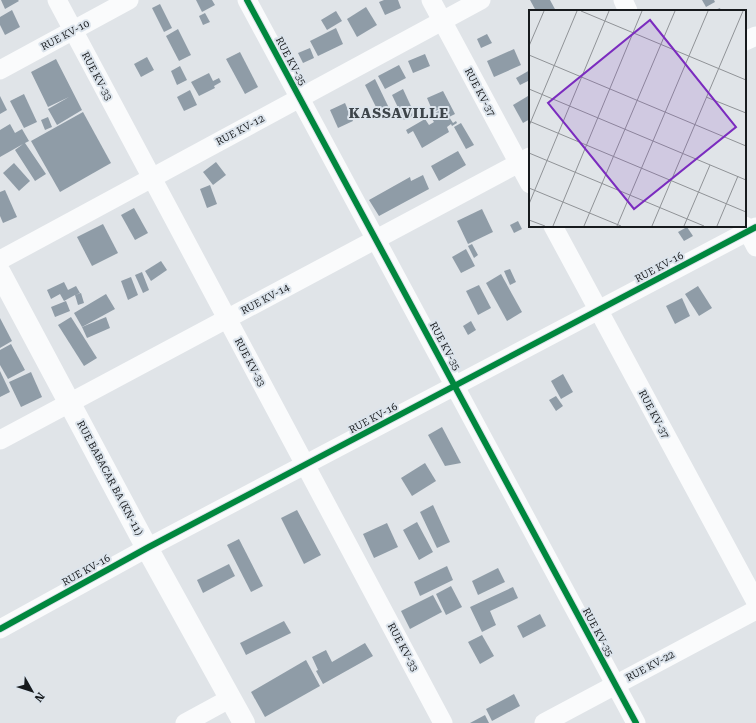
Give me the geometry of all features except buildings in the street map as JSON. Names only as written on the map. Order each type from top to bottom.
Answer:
[{"type":"street","name":"RUE KV-33","points":[[57,0],[444,723]]},
{"type":"street","name":"RUE KV-10","points":[[0,70],[129,0]]},
{"type":"street","name":"RUE KV-35","points":[[247,0],[636,723]]},
{"type":"street","name":"RUE KV-37","points":[[431,0],[524,160],[529,180]]},
{"type":"street","name":"RUE KV-12","points":[[0,260],[481,0]]},
{"type":"street","points":[[623,0],[628,10]]},
{"type":"street","points":[[746,41],[756,36]]},
{"type":"street","name":"RUE KV-14","points":[[0,440],[524,160]]},
{"type":"street","name":"RUE KV-37","points":[[554,227],[756,602]]},
{"type":"street","name":"RUE KV-16","points":[[0,629],[147,548],[599,310],[751,233]]},
{"type":"street","name":"RUE BABACAR BA (KN-11)","points":[[0,273],[147,548],[244,723]]},
{"type":"street","name":"RUE KV-22","points":[[544,723],[756,610]]},
{"type":"street","points":[[185,723],[231,698]]},
{"type":"cycle path","points":[[247,0],[636,723]]},
{"type":"cycle path","points":[[0,629],[147,548],[756,227]]},
{"type":"district","name":"KASSAVILLE","points":[[399,113]]}]
